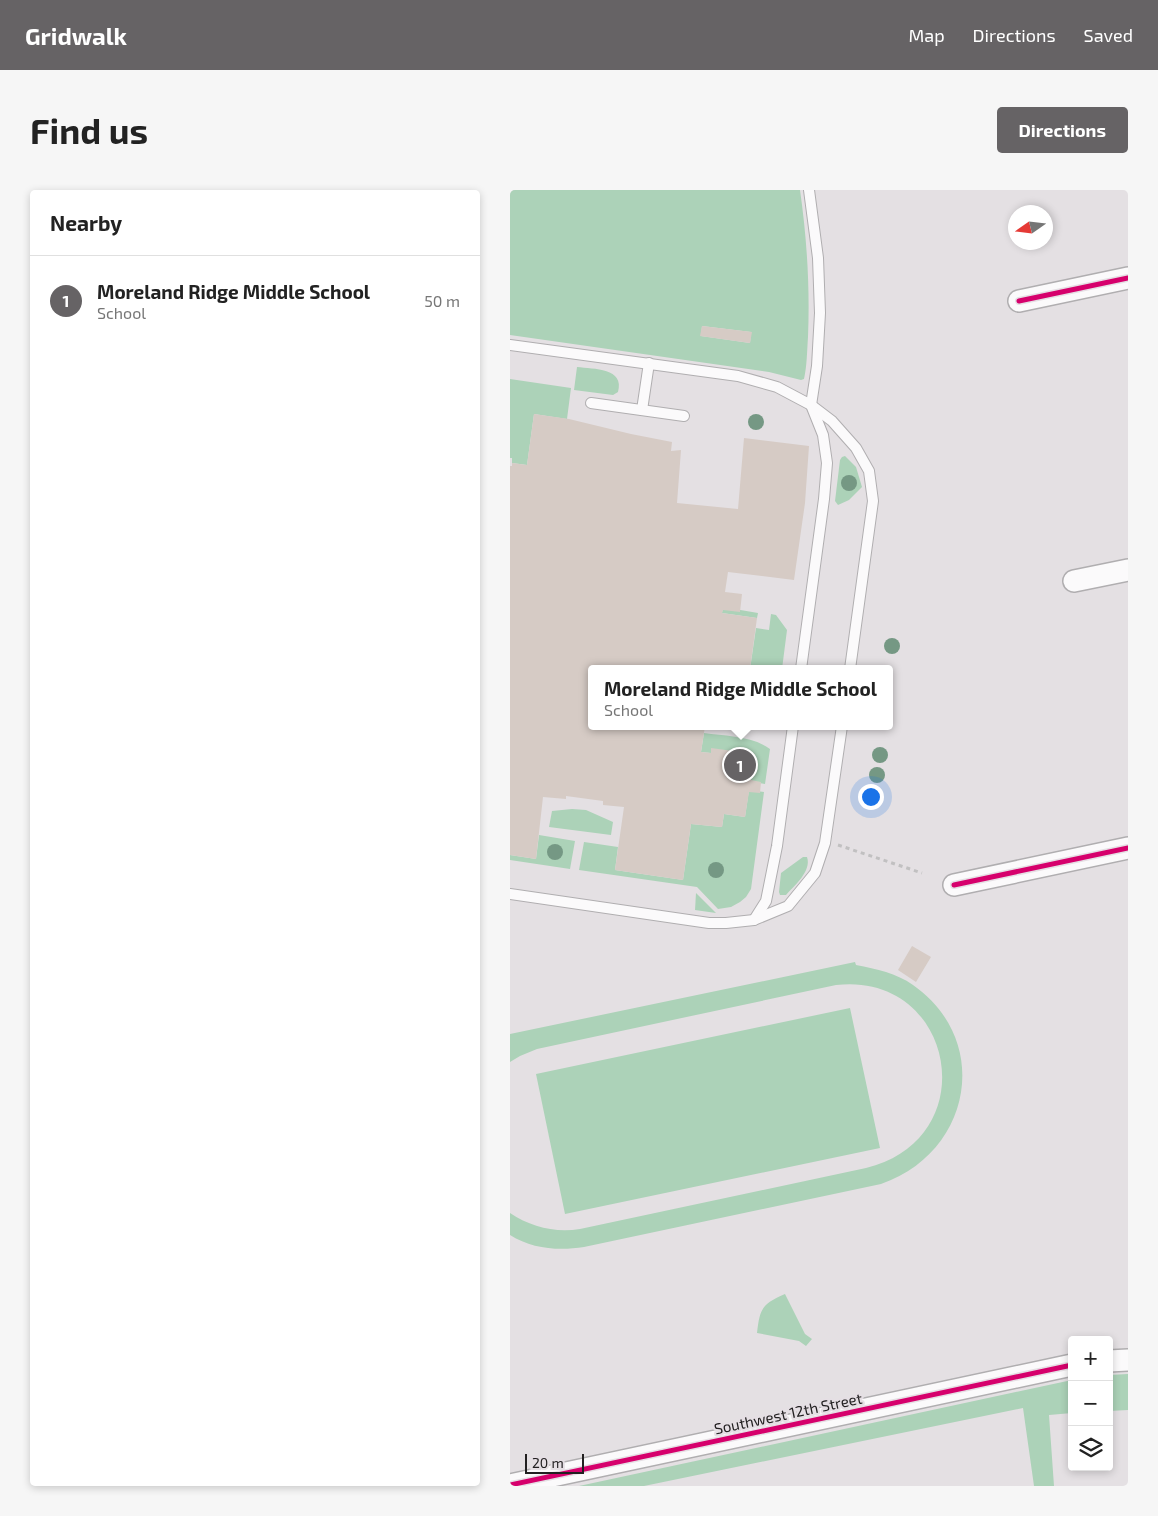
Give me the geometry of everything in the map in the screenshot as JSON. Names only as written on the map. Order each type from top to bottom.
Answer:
[{"type":"street","points":[[1020,301],[1128,278]]},
{"type":"street","points":[[1074,581],[1128,570]]},
{"type":"street","points":[[954,885],[1128,848]]},
{"type":"street","points":[[1113,1361],[1128,1360]]},
{"type":"street","name":"Southwest 12th Street","points":[[510,1485],[1068,1366]]},
{"type":"lane","points":[[802,665],[824,499],[826,463],[823,435],[811,406],[817,366],[820,313],[818,258],[809,190]]},
{"type":"lane","points":[[510,345],[738,376],[777,387],[811,406],[832,421],[856,448],[869,470],[873,501],[851,665]]},
{"type":"lane","points":[[642,410],[649,363]]},
{"type":"lane","points":[[591,403],[684,416]]},
{"type":"lane","points":[[754,920],[766,901],[777,846],[792,730]]},
{"type":"lane","points":[[510,894],[726,924],[754,920],[788,906],[815,873],[825,843],[841,730]]},
{"type":"path","points":[[835,844],[922,873]]},
{"type":"green space","points":[[510,190],[800,190],[806,245],[809,319],[804,379],[801,380],[769,372],[510,335]],"holes":[[[702,326],[751,332],[750,343],[701,336]]]},
{"type":"green space","points":[[577,367],[599,369],[613,374],[619,384],[618,392],[613,395],[574,390]]},
{"type":"green space","points":[[510,379],[571,388],[567,419],[534,414],[527,465],[512,463],[512,458],[510,458]]},
{"type":"green space","points":[[845,456],[856,467],[862,487],[849,500],[838,505],[835,501],[840,460]]},
{"type":"green space","points":[[723,607],[758,613],[757,618],[722,613]]},
{"type":"green space","points":[[771,614],[776,615],[787,630],[783,665],[751,665],[756,628],[769,630]]},
{"type":"green space","points":[[704,733],[747,739],[770,749],[765,784],[751,782],[711,753],[701,752]]},
{"type":"green space","points":[[749,790],[764,792],[751,889],[746,897],[731,907],[718,909],[697,887],[579,870],[584,842],[618,847],[615,870],[683,880],[691,824],[722,827],[724,814],[745,817]]},
{"type":"green space","points":[[586,810],[613,822],[611,835],[549,827],[552,811]]},
{"type":"green space","points":[[539,835],[575,841],[570,869],[510,860],[510,855],[536,859]]},
{"type":"green space","points":[[803,857],[807,857],[808,862],[805,873],[786,895],[780,895],[781,873]]},
{"type":"green space","points":[[696,893],[716,913],[695,910]]},
{"type":"green space","points":[[855,962],[856,965],[893,974],[907,981],[938,1008],[954,1035],[962,1064],[961,1094],[952,1122],[935,1148],[911,1169],[881,1184],[584,1247],[546,1248],[518,1240],[510,1235],[510,1213],[526,1222],[544,1228],[561,1230],[580,1229],[866,1168],[904,1151],[929,1125],[941,1093],[941,1060],[929,1029],[907,1003],[876,988],[836,985],[537,1049],[510,1062],[510,1034]]},
{"type":"green space","points":[[850,1008],[880,1148],[565,1214],[536,1074]]},
{"type":"green space","points":[[785,1294],[805,1334],[812,1339],[806,1346],[799,1341],[757,1333],[761,1312],[771,1301]]},
{"type":"green space","points":[[1128,1374],[1128,1410],[1113,1411],[1113,1375]]},
{"type":"green space","points":[[1068,1381],[1068,1413],[1049,1415],[1054,1486],[1034,1486],[1023,1408],[644,1486],[579,1486]]},
{"type":"building","points":[[702,326],[752,332],[750,343],[700,336]]},
{"type":"building","points":[[534,414],[569,419],[672,442],[671,451],[681,450],[677,503],[738,509],[744,438],[809,446],[805,503],[794,580],[728,572],[725,592],[742,594],[740,612],[723,610],[722,613],[757,618],[751,665],[588,665],[588,730],[704,730],[701,752],[711,753],[711,748],[755,754],[751,780],[761,782],[760,793],[749,792],[745,817],[724,814],[722,827],[691,824],[683,880],[615,870],[624,807],[603,805],[603,801],[566,796],[566,799],[543,797],[536,859],[510,855],[510,466],[512,466],[512,463],[527,465]]},
{"type":"building","points":[[912,946],[931,957],[916,982],[898,970]]},
{"type":"cycle path","points":[[1019,301],[1128,278]]},
{"type":"cycle path","points":[[954,885],[1128,848]]},
{"type":"cycle path","points":[[510,1485],[1068,1366]]},
{"type":"place","name":"Moreland Ridge Middle School","points":[[740,765]]}]
